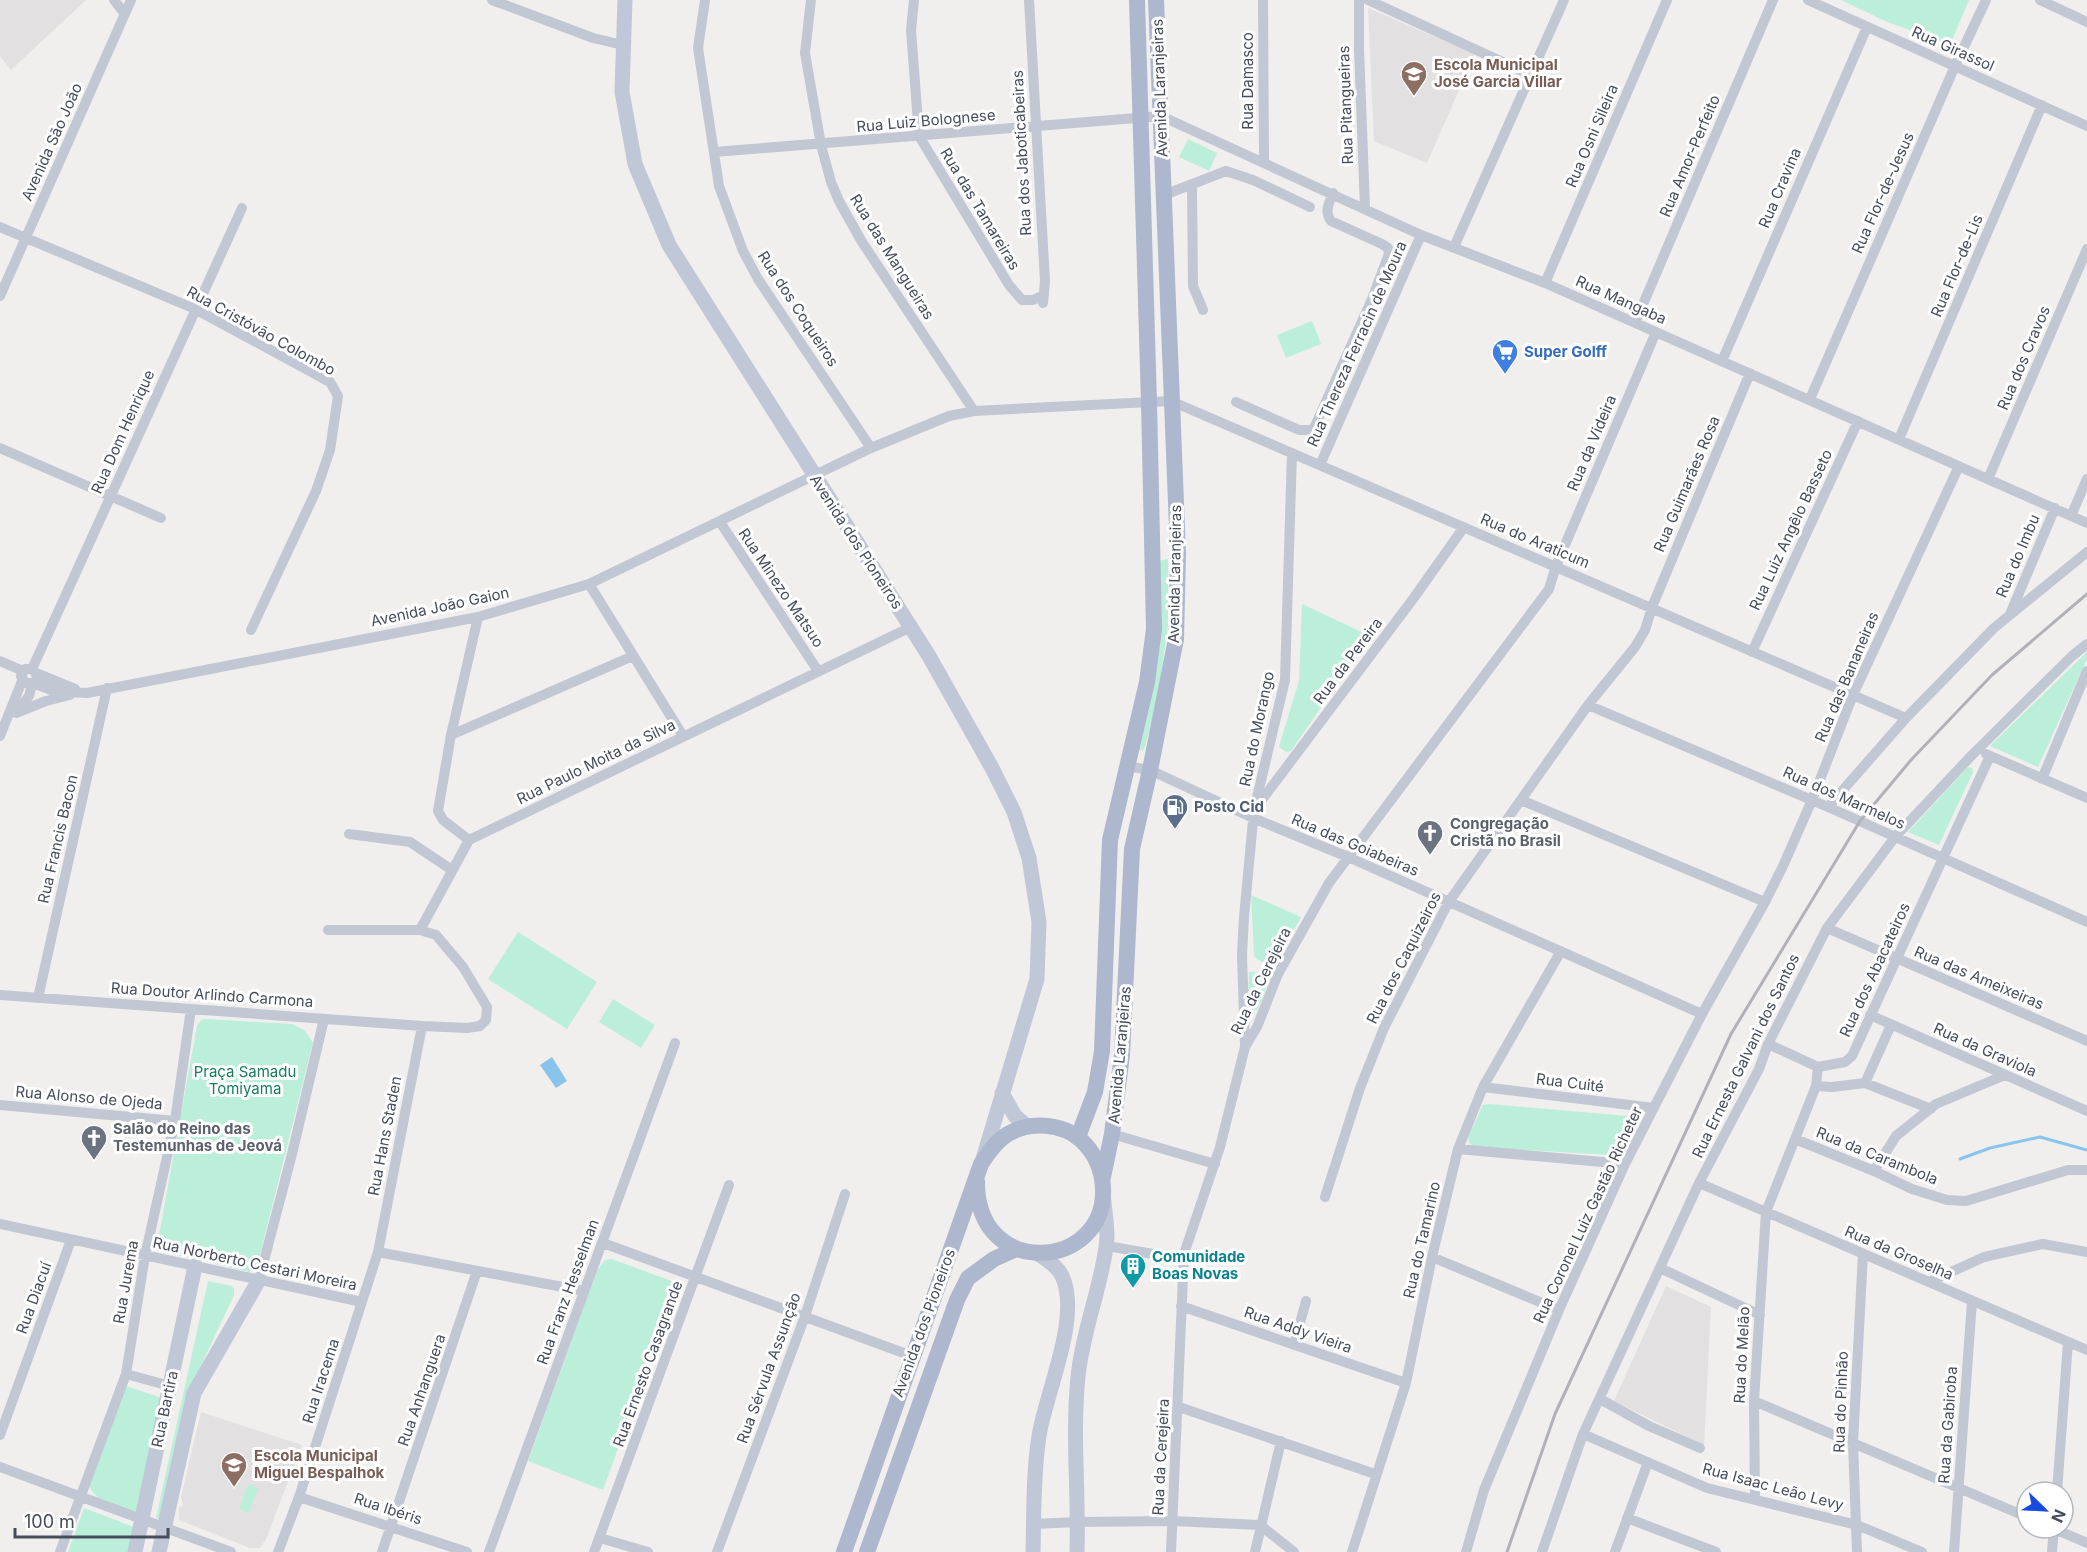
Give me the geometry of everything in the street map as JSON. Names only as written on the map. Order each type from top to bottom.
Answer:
[{"type":"main road","name":"Avenida dos Pioneiros","points":[[625,0],[622,92],[635,164],[669,245],[813,476],[929,656],[992,768],[1014,812],[1029,858],[1039,922],[1037,979],[979,1172],[844,1552]]},
{"type":"main road","name":"Avenida Laranjeiras","points":[[1078,1137],[1095,1092],[1102,1051],[1110,840],[1147,681],[1154,629],[1137,0]]},
{"type":"main road","name":"Avenida Laranjeiras","points":[[1103,1178],[1112,1134],[1126,1008],[1132,849],[1176,639],[1178,553],[1156,0]]},
{"type":"main road","points":[[1002,1093],[1015,1116],[1026,1126]]},
{"type":"main road","points":[[1077,1552],[1074,1424],[1078,1376],[1086,1327],[1107,1246],[1104,1195],[1103,1178],[1098,1162],[1078,1137],[1062,1129],[1044,1125],[1026,1126],[1008,1134],[992,1147],[979,1172],[979,1206],[989,1229],[1001,1241],[1016,1249],[1037,1253],[1053,1252],[1082,1238],[1096,1218],[1104,1195]]},
{"type":"main road","name":"Avenida dos Pioneiros","points":[[867,1552],[957,1300],[968,1278],[994,1259],[1016,1249]]},
{"type":"main road","points":[[1033,1552],[1035,1472],[1039,1435],[1066,1330],[1068,1310],[1063,1277],[1053,1264],[1037,1253]]},
{"type":"main road","name":"Rua Bartira","points":[[135,1552],[195,1266]]},
{"type":"main road","name":"Rua Bartira","points":[[159,1552],[194,1393],[260,1280]]},
{"type":"street","points":[[114,0],[125,14]]},
{"type":"street","name":"Avenida São João","points":[[0,296],[131,0]]},
{"type":"street","points":[[492,0],[593,38],[623,45]]},
{"type":"street","name":"Rua dos Coqueiros","points":[[705,0],[698,48],[724,203],[743,251],[758,279],[871,448]]},
{"type":"street","name":"Rua das Mangueiras","points":[[811,0],[805,53],[821,145],[835,192],[862,243],[974,411]]},
{"type":"street","name":"Rua das Tamareiras","points":[[914,0],[911,30],[919,136],[1009,285],[1022,300],[1043,299]]},
{"type":"street","name":"Rua dos Jaboticabeiras","points":[[1029,0],[1045,281],[1043,299]]},
{"type":"street","name":"Rua Damasco","points":[[1263,0],[1263,162]]},
{"type":"street","name":"Rua Pitangueiras","points":[[1359,0],[1365,208]]},
{"type":"street","points":[[1368,0],[1531,75]]},
{"type":"street","points":[[1454,247],[1564,0]]},
{"type":"street","name":"Rua Osni Sileira","points":[[1545,283],[1667,0]]},
{"type":"street","name":"Rua Amor-Perfeito","points":[[1635,323],[1773,0]]},
{"type":"street","name":"Rua Girassol","points":[[1808,0],[2087,126]]},
{"type":"street","name":"Rua Flor-de-Jesus","points":[[1810,399],[1986,0]]},
{"type":"street","points":[[2040,0],[2087,22]]},
{"type":"street","name":"Rua Cravina","points":[[1722,361],[1867,27]]},
{"type":"street","name":"Rua Flor-de-Lis","points":[[1899,439],[2042,105]]},
{"type":"street","name":"Rua Mangaba","points":[[1140,117],[1161,116],[1421,235],[1545,283],[2087,523]]},
{"type":"street","name":"Rua Luiz Bolognese","points":[[714,152],[1140,117]]},
{"type":"street","points":[[1164,195],[1226,171],[1245,177],[1310,207]]},
{"type":"street","points":[[1192,184],[1193,286],[1203,310]]},
{"type":"street","points":[[1236,402],[1299,430],[1312,430],[1315,426],[1372,299],[1389,254],[1388,248],[1382,244],[1331,221],[1327,208],[1333,194]]},
{"type":"street","name":"Rua Dom Henrique","points":[[0,736],[30,677],[242,208]]},
{"type":"street","name":"Rua Cristóvão Colombo","points":[[0,227],[195,309],[330,382],[338,396],[330,450],[316,491],[251,630]]},
{"type":"street","name":"Rua Thereza Ferracin de Moura","points":[[1320,465],[1421,235]]},
{"type":"street","name":"Rua dos Cravos","points":[[1988,479],[2087,249]]},
{"type":"street","name":"Rua da Videira","points":[[1556,566],[1656,332]]},
{"type":"street","name":"Rua Guimarães Rosa","points":[[1652,607],[1750,373]]},
{"type":"street","name":"Rua do Araticum","points":[[1149,402],[1172,401],[1906,718]]},
{"type":"street","points":[[813,476],[871,448],[949,416],[974,411],[1149,402]]},
{"type":"street","name":"Rua Luiz Angêlo Basseto","points":[[1752,652],[1858,421]]},
{"type":"street","points":[[0,448],[160,518]]},
{"type":"street","name":"Rua do Morango","points":[[1245,1047],[1242,955],[1244,917],[1253,814],[1285,680],[1292,453]]},
{"type":"street","name":"Rua das Bananeiras","points":[[1765,902],[1812,800],[1853,695],[1959,466]]},
{"type":"street","name":"Avenida João Gaion","points":[[0,661],[54,691],[82,693],[478,617],[589,584],[813,476]]},
{"type":"street","points":[[2071,516],[2087,479]]},
{"type":"street","name":"Rua do Imbu","points":[[2009,616],[2055,507]]},
{"type":"street","name":"Rua Minezo Matsuo","points":[[720,522],[818,671]]},
{"type":"street","name":"Rua da Pereira","points":[[1253,814],[1464,527]]},
{"type":"street","points":[[1828,807],[1906,718],[1994,628],[2087,552]]},
{"type":"street","name":"Rua da Cerejeira","points":[[1172,1552],[1184,1254],[1215,1164],[1245,1047],[1257,1027],[1278,974],[1329,883],[1548,589],[1556,566]]},
{"type":"street","points":[[589,584],[684,736]]},
{"type":"street","name":"Rua dos Caquizeiros","points":[[1325,1197],[1360,1088],[1384,1028],[1448,903],[1588,705],[1635,647],[1645,630],[1652,607]]},
{"type":"street","points":[[328,930],[420,930],[469,840],[443,820],[438,811],[451,735],[478,617]]},
{"type":"street","name":"Rua Paulo Moita da Silva","points":[[469,840],[910,627]]},
{"type":"street","name":"Rua Ernesta Galvani dos Santos","points":[[1542,1552],[1583,1434],[1699,1183],[1759,1069],[1768,1044],[1827,928],[1895,837],[1977,750],[2087,644]]},
{"type":"street","points":[[451,735],[633,656]]},
{"type":"street","points":[[2042,778],[2087,671]]},
{"type":"street","name":"Rua Dom Henrique","points":[[5,725],[29,696],[30,677]]},
{"type":"street","name":"Rua Francis Bacon","points":[[38,998],[107,688]]},
{"type":"street","points":[[16,713],[46,701],[82,693]]},
{"type":"street","name":"Rua dos Marmelos","points":[[1588,705],[1812,800],[2087,922]]},
{"type":"street","points":[[1977,750],[2087,798]]},
{"type":"street","name":"Rua dos Abacateiros","points":[[1818,1067],[1845,1062],[1852,1056],[1990,756]]},
{"type":"street","name":"Rua das Goiabeiras","points":[[1126,766],[1150,770],[1253,814],[1448,903],[1702,1014]]},
{"type":"street","points":[[1521,800],[1765,902]]},
{"type":"street","points":[[349,834],[410,842],[452,870]]},
{"type":"street","name":"Rua Coronel Luiz Gastão Richeter","points":[[1466,1552],[1484,1490],[1559,1310],[1625,1164],[1702,1014],[1765,902]]},
{"type":"street","name":"Rua das Ameixeiras","points":[[1827,928],[2087,1041]]},
{"type":"street","name":"Rua Doutor Arlindo Carmona","points":[[0,995],[422,1026],[467,1028],[480,1026],[486,1020],[487,1007],[463,967],[436,935],[420,930]]},
{"type":"street","name":"Rua do Tamarino","points":[[1352,1552],[1406,1383],[1432,1257],[1458,1149],[1483,1087],[1561,951]]},
{"type":"street","name":"Rua Jurema","points":[[60,1552],[126,1374],[145,1256],[175,1121],[191,1009]]},
{"type":"street","name":"Rua da Graviola","points":[[1870,1015],[2087,1111]]},
{"type":"street","points":[[260,1280],[324,1019]]},
{"type":"street","points":[[1865,1083],[1891,1025]]},
{"type":"street","name":"Rua Hans Staden","points":[[378,1252],[422,1026]]},
{"type":"street","name":"Rua Franz Hesselman","points":[[489,1552],[675,1043]]},
{"type":"street","points":[[1766,1212],[1816,1086],[1818,1067],[1768,1044]]},
{"type":"street","points":[[1874,1171],[1896,1136],[1936,1104],[2005,1075]]},
{"type":"street","points":[[1816,1086],[1832,1087],[1865,1083],[1931,1109]]},
{"type":"street","name":"Rua Cuité","points":[[1483,1087],[1654,1108]]},
{"type":"street","name":"Rua Alonso de Ojeda","points":[[0,1105],[175,1121]]},
{"type":"street","points":[[1112,1134],[1215,1164]]},
{"type":"street","name":"Rua da Carambola","points":[[1795,1139],[1912,1189],[1947,1200],[1966,1201],[2068,1170],[2087,1170]]},
{"type":"street","points":[[1458,1149],[1625,1164]]},
{"type":"street","name":"Rua da Groselha","points":[[1699,1183],[2087,1350]]},
{"type":"street","name":"Rua Ernesto Casagrande","points":[[594,1552],[729,1185]]},
{"type":"street","name":"Rua Sérvula Assunção","points":[[717,1552],[804,1316],[845,1194]]},
{"type":"street","name":"Rua do Melão","points":[[1755,1500],[1754,1401],[1766,1212]]},
{"type":"street","name":"Rua Norberto Cestari Moreira","points":[[0,1224],[362,1302]]},
{"type":"street","name":"Rua Diacuí","points":[[0,1435],[71,1240]]},
{"type":"street","points":[[603,1243],[912,1356]]},
{"type":"street","points":[[1929,1282],[1984,1257],[2043,1244],[2087,1252]]},
{"type":"street","points":[[1107,1246],[1159,1255]]},
{"type":"street","points":[[378,1252],[584,1291]]},
{"type":"street","name":"Rua Iracema","points":[[278,1552],[299,1497],[378,1252]]},
{"type":"street","name":"Rua do Pinhão","points":[[1857,1552],[1853,1443],[1863,1254]]},
{"type":"street","points":[[1432,1257],[1559,1310]]},
{"type":"street","points":[[1660,1268],[1760,1315]]},
{"type":"street","name":"Rua Anhanguera","points":[[382,1552],[477,1271]]},
{"type":"street","points":[[1294,1345],[1306,1301]]},
{"type":"street","name":"Rua da Gabiroba","points":[[1954,1552],[1972,1301]]},
{"type":"street","name":"Rua Addy Vieira","points":[[1181,1306],[1406,1383]]},
{"type":"street","points":[[2058,1480],[2068,1342]]},
{"type":"street","points":[[126,1374],[170,1386]]},
{"type":"street","points":[[1600,1399],[1649,1426],[1700,1448]]},
{"type":"street","points":[[1754,1401],[2015,1512]]},
{"type":"street","points":[[1179,1407],[1376,1474]]},
{"type":"street","name":"Rua Isaac Leão Levy","points":[[1583,1434],[1707,1488],[1857,1525],[1922,1552]]},
{"type":"street","points":[[1255,1552],[1281,1442]]},
{"type":"street","points":[[1615,1552],[1648,1462]]},
{"type":"street","points":[[0,1467],[231,1552]]},
{"type":"street","name":"Rua Ibéris","points":[[299,1497],[467,1552]]},
{"type":"street","points":[[1627,1518],[1716,1552]]},
{"type":"street","points":[[1033,1524],[1173,1521],[1260,1525],[1294,1552]]},
{"type":"street","points":[[600,1538],[648,1552]]},
{"type":"shaded area","points":[[0,0],[86,0],[11,70],[0,56]]},
{"type":"shaded area","name":"Escola Municipal José Garcia Villar","points":[[1368,8],[1475,54],[1427,163],[1374,141]]},
{"type":"shaded area","points":[[1666,1286],[1711,1307],[1704,1445],[1614,1401]]},
{"type":"shaded area","name":"Escola Municipal Miguel Bespalhok","points":[[201,1412],[302,1445],[266,1539],[260,1548],[250,1548],[179,1520],[179,1508],[183,1505],[181,1497]]},
{"type":"green space","points":[[1841,0],[1969,0],[1950,45],[1941,46],[1915,32],[1885,21]]},
{"type":"green space","points":[[1188,139],[1217,153],[1209,171],[1179,157]]},
{"type":"green space","points":[[1312,321],[1321,344],[1286,358],[1277,335]]},
{"type":"green space","points":[[1168,559],[1168,625],[1158,698],[1144,750],[1135,751],[1159,561]]},
{"type":"green space","points":[[1302,604],[1370,636],[1291,751],[1286,752],[1279,747],[1299,681]]},
{"type":"green space","points":[[2087,652],[2087,659],[2038,767],[1990,746]]},
{"type":"green space","points":[[1968,767],[1972,768],[1973,772],[1939,845],[1908,832]]},
{"type":"green space","points":[[1251,895],[1301,917],[1276,962],[1264,962],[1254,956]]},
{"type":"green space","points":[[518,932],[597,982],[567,1029],[488,979]]},
{"type":"green space","points":[[1249,972],[1270,972],[1257,1010],[1252,1010],[1248,1002]]},
{"type":"green space","points":[[613,999],[655,1025],[641,1048],[599,1022]]},
{"type":"green space","name":"Praça Samadu Tomiyama","points":[[201,1020],[292,1024],[304,1030],[313,1042],[258,1263],[255,1269],[249,1272],[161,1251],[157,1246],[197,1026]]},
{"type":"green space","points":[[1483,1105],[1628,1116],[1632,1119],[1632,1123],[1618,1150],[1611,1155],[1474,1147],[1468,1137]]},
{"type":"green space","points":[[612,1259],[674,1282],[676,1288],[603,1490],[528,1461],[597,1271],[605,1260]]},
{"type":"green space","points":[[208,1281],[232,1286],[234,1295],[190,1389],[160,1520],[156,1518]]},
{"type":"green space","points":[[126,1386],[162,1398],[138,1513],[104,1501],[89,1486]]},
{"type":"green space","points":[[248,1484],[258,1488],[249,1513],[239,1509]]},
{"type":"green space","points":[[84,1508],[134,1527],[128,1552],[68,1552]]},
{"type":"water","points":[[552,1057],[567,1081],[556,1088],[540,1065]]},
{"type":"waterway","points":[[1960,1159],[1990,1148],[2040,1137],[2087,1150]]},
{"type":"railway","points":[[1507,1552],[1555,1414],[1731,1034],[1860,821],[1911,760],[1992,675],[2087,594]]},
{"type":"place","name":"Escola Municipal José Garcia Villar","points":[[1414,97]]},
{"type":"place","name":"Super Golff","points":[[1505,375]]},
{"type":"place","name":"Posto Cid","points":[[1175,830]]},
{"type":"place","name":"Congregação Cristã no Brasil","points":[[1430,856]]},
{"type":"place","name":"Salão do Reino das Testemunhas de Jeová","points":[[94,1161]]},
{"type":"place","name":"Comunidade Boas Novas","points":[[1133,1289]]},
{"type":"place","name":"Escola Municipal Miguel Bespalhok","points":[[234,1488]]}]
